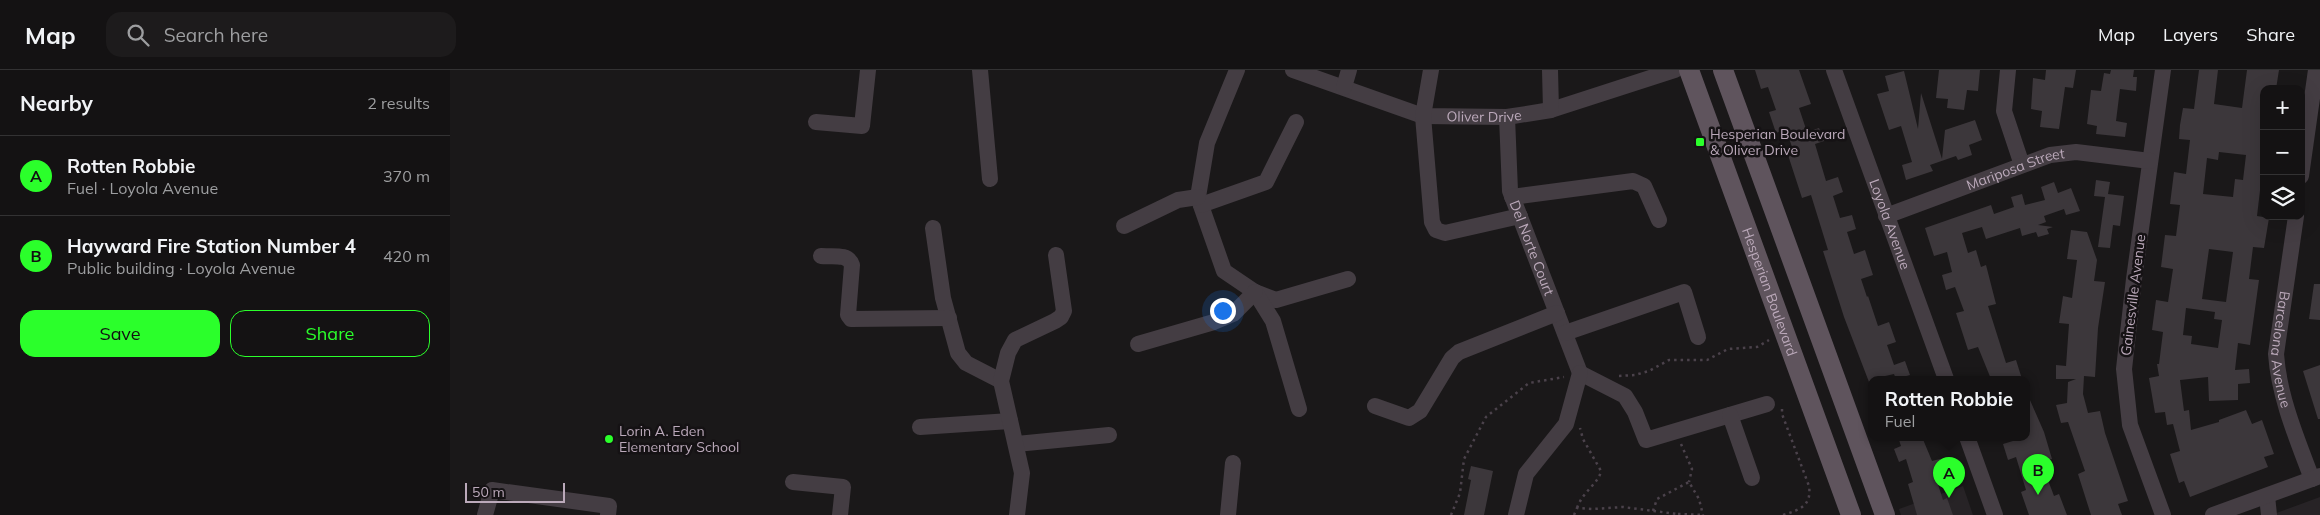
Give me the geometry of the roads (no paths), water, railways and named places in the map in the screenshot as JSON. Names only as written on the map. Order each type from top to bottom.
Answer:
[{"type":"main road","name":"Hesperian Boulevard","points":[[1689,70],[1851,515]]},
{"type":"main road","points":[[1723,70],[1885,515]]},
{"type":"street","points":[[816,122],[862,126],[868,70]]},
{"type":"street","points":[[980,70],[990,179]]},
{"type":"street","points":[[1237,70],[1207,143],[1199,201],[1224,270],[1255,292],[1276,300],[1348,279]]},
{"type":"street","name":"Oliver Drive","points":[[1293,70],[1423,116],[1507,117],[1551,110],[1675,70]]},
{"type":"street","points":[[1344,87],[1349,70]]},
{"type":"street","points":[[1431,70],[1423,116],[1432,222],[1436,230],[1445,233],[1520,216]]},
{"type":"street","points":[[1550,70],[1551,110]]},
{"type":"street","name":"Loyola Avenue","points":[[1834,70],[1945,376]]},
{"type":"street","points":[[2008,70],[2004,111],[2022,165]]},
{"type":"street","name":"Gainesville Avenue","points":[[2162,70],[2128,324],[2124,369],[2130,425],[2163,515]]},
{"type":"street","points":[[2301,175],[2316,70]]},
{"type":"street","name":"Del Norte Court","points":[[1507,117],[1510,191],[1580,374]]},
{"type":"street","points":[[1124,226],[1178,200],[1199,201],[1266,182],[1296,122]]},
{"type":"street","name":"Mariposa Street","points":[[1886,216],[2050,156],[2076,152],[2150,161]]},
{"type":"street","points":[[1512,197],[1633,181],[1644,186],[1659,220]]},
{"type":"street","name":"Barcelona Avenue","points":[[2295,220],[2276,354],[2277,370],[2281,391],[2316,478]]},
{"type":"street","points":[[933,228],[943,298],[958,353],[966,364],[1001,381]]},
{"type":"street","points":[[1017,515],[1022,473],[1001,381],[1008,352],[1015,340],[1055,321],[1061,317],[1064,311],[1056,255]]},
{"type":"street","points":[[821,256],[847,257],[851,260],[848,315],[851,319],[949,318]]},
{"type":"street","points":[[1138,344],[1214,322],[1233,314],[1255,292]]},
{"type":"street","points":[[1255,292],[1273,321],[1299,408]]},
{"type":"street","points":[[1565,333],[1684,292],[1698,337]]},
{"type":"street","points":[[1375,406],[1409,418],[1414,416],[1420,411],[1452,358],[1459,352],[1557,313]]},
{"type":"street","points":[[1516,515],[1526,474],[1566,424],[1580,374],[1625,396],[1635,412],[1646,440],[1766,404]]},
{"type":"street","points":[[1730,415],[1752,478]]},
{"type":"street","points":[[920,427],[1010,421]]},
{"type":"street","points":[[1016,444],[1109,435]]},
{"type":"street","points":[[1968,441],[1995,515]]},
{"type":"street","points":[[1228,515],[1233,463]]},
{"type":"street","points":[[2213,515],[2316,478]]},
{"type":"street","points":[[793,482],[843,487],[840,515]]},
{"type":"street","points":[[485,515],[492,490],[609,506],[608,515]]},
{"type":"street","points":[[2266,496],[2269,515]]},
{"type":"place","name":"Hesperian Boulevard & Oliver Drive","points":[[1700,142]]},
{"type":"place","name":"Lorin A. Eden Elementary School","points":[[609,439]]},
{"type":"place","name":"Hayward Fire Station Number 4","points":[[2038,495]]},
{"type":"place","name":"Rotten Robbie","points":[[1949,498]]}]
